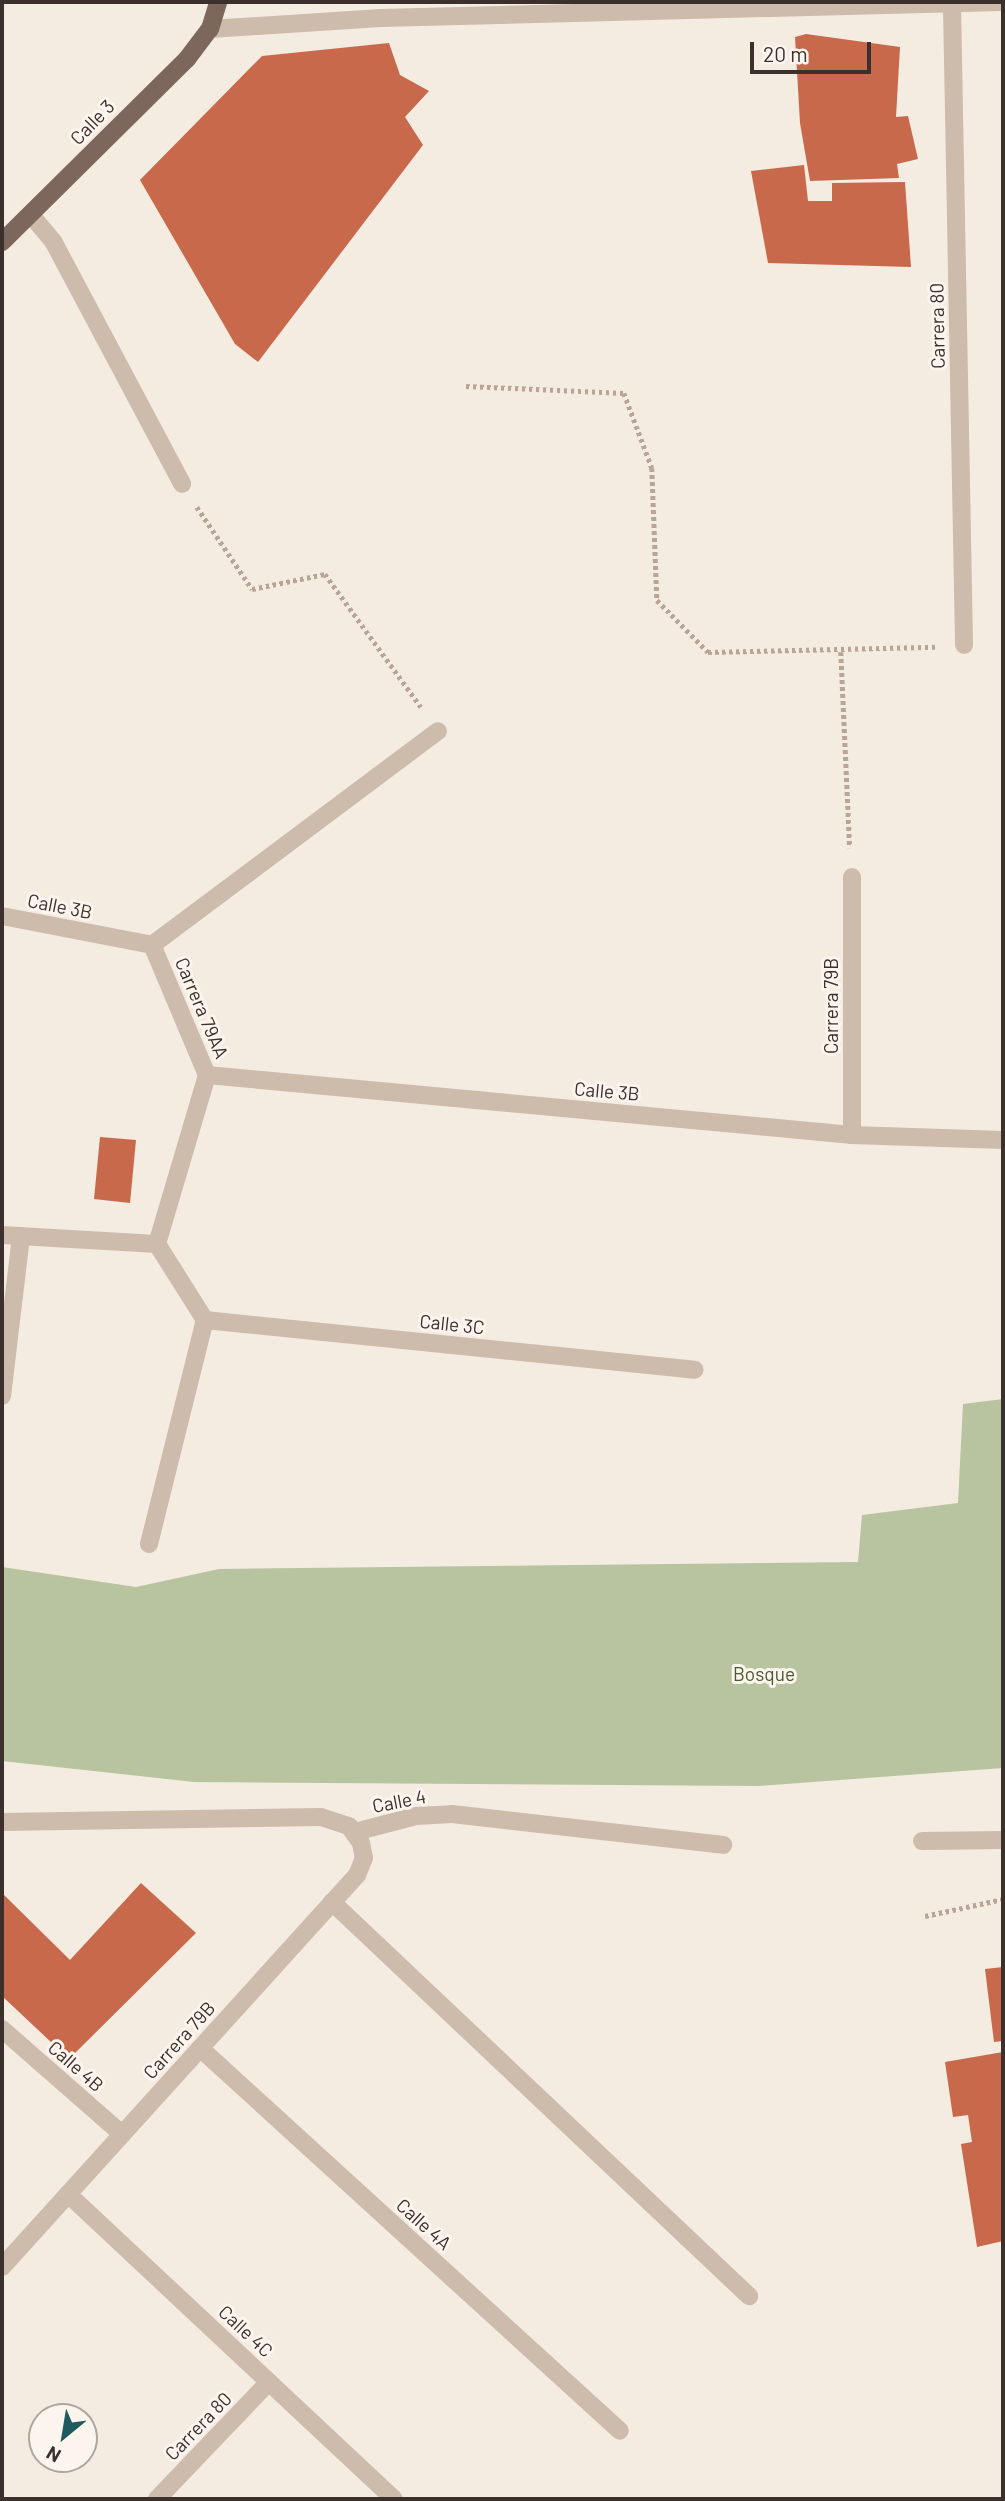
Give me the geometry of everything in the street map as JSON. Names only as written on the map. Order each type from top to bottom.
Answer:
[{"type":"main road","points":[[211,29],[218,2]]},
{"type":"main road","name":"Calle 3","points":[[2,242],[187,59],[211,29]]},
{"type":"street","points":[[211,29],[381,18],[929,4],[952,6],[1001,2]]},
{"type":"street","name":"Carrera 80","points":[[952,6],[964,645]]},
{"type":"street","points":[[30,215],[53,240],[182,484]]},
{"type":"street","name":"Carrera 79AA","points":[[157,1244],[207,1074],[152,945],[438,731]]},
{"type":"street","name":"Carrera 79B","points":[[852,877],[852,1135]]},
{"type":"street","name":"Calle 3B","points":[[2,916],[152,945]]},
{"type":"street","name":"Calle 3B","points":[[207,1074],[852,1135],[1003,1140]]},
{"type":"street","points":[[2,1235],[157,1244],[205,1321],[149,1544]]},
{"type":"street","points":[[2,1395],[21,1236]]},
{"type":"street","name":"Calle 3C","points":[[205,1321],[694,1370]]},
{"type":"street","name":"Calle 4","points":[[2,1822],[321,1817],[341,1822],[355,1832],[416,1816],[452,1814],[723,1845]]},
{"type":"street","name":"Carrera 79B","points":[[2,2267],[357,1875],[364,1858],[355,1832]]},
{"type":"street","points":[[922,1840],[1003,1840]]},
{"type":"street","points":[[332,1902],[749,2296]]},
{"type":"street","name":"Calle 4B","points":[[2,2029],[122,2134]]},
{"type":"street","name":"Calle 4A","points":[[200,2048],[620,2431]]},
{"type":"street","name":"Calle 4C","points":[[68,2194],[394,2499]]},
{"type":"street","name":"Carrera 80","points":[[157,2499],[269,2382]]},
{"type":"path","points":[[466,386],[624,393],[652,468],[657,600],[708,652],[841,652],[964,645]]},
{"type":"path","points":[[182,484],[252,589],[326,574],[438,731]]},
{"type":"path","points":[[841,652],[852,877]]},
{"type":"path","points":[[925,1916],[1003,1899]]},
{"type":"green space","name":"Bosque","points":[[1003,1399],[1003,1768],[758,1786],[194,1782],[2,1761],[2,1567],[136,1587],[219,1569],[858,1562],[862,1515],[958,1503],[963,1404]]},
{"type":"building","points":[[806,34],[900,47],[896,117],[908,116],[918,159],[897,164],[899,178],[810,181],[800,123],[795,37]]},
{"type":"building","points":[[389,43],[400,75],[429,91],[405,117],[423,145],[258,362],[235,344],[140,180],[262,56]]},
{"type":"building","points":[[804,165],[808,201],[832,201],[832,183],[905,182],[911,267],[768,263],[751,171]]},
{"type":"building","points":[[100,1137],[136,1140],[130,1203],[94,1199]]},
{"type":"building","points":[[141,1883],[196,1933],[69,2059],[2,1996],[2,1893],[70,1960]]},
{"type":"building","points":[[1003,1967],[1003,2041],[994,2042],[985,1969]]},
{"type":"building","points":[[1003,2052],[1003,2241],[977,2247],[961,2144],[972,2142],[968,2115],[953,2117],[945,2062]]}]
